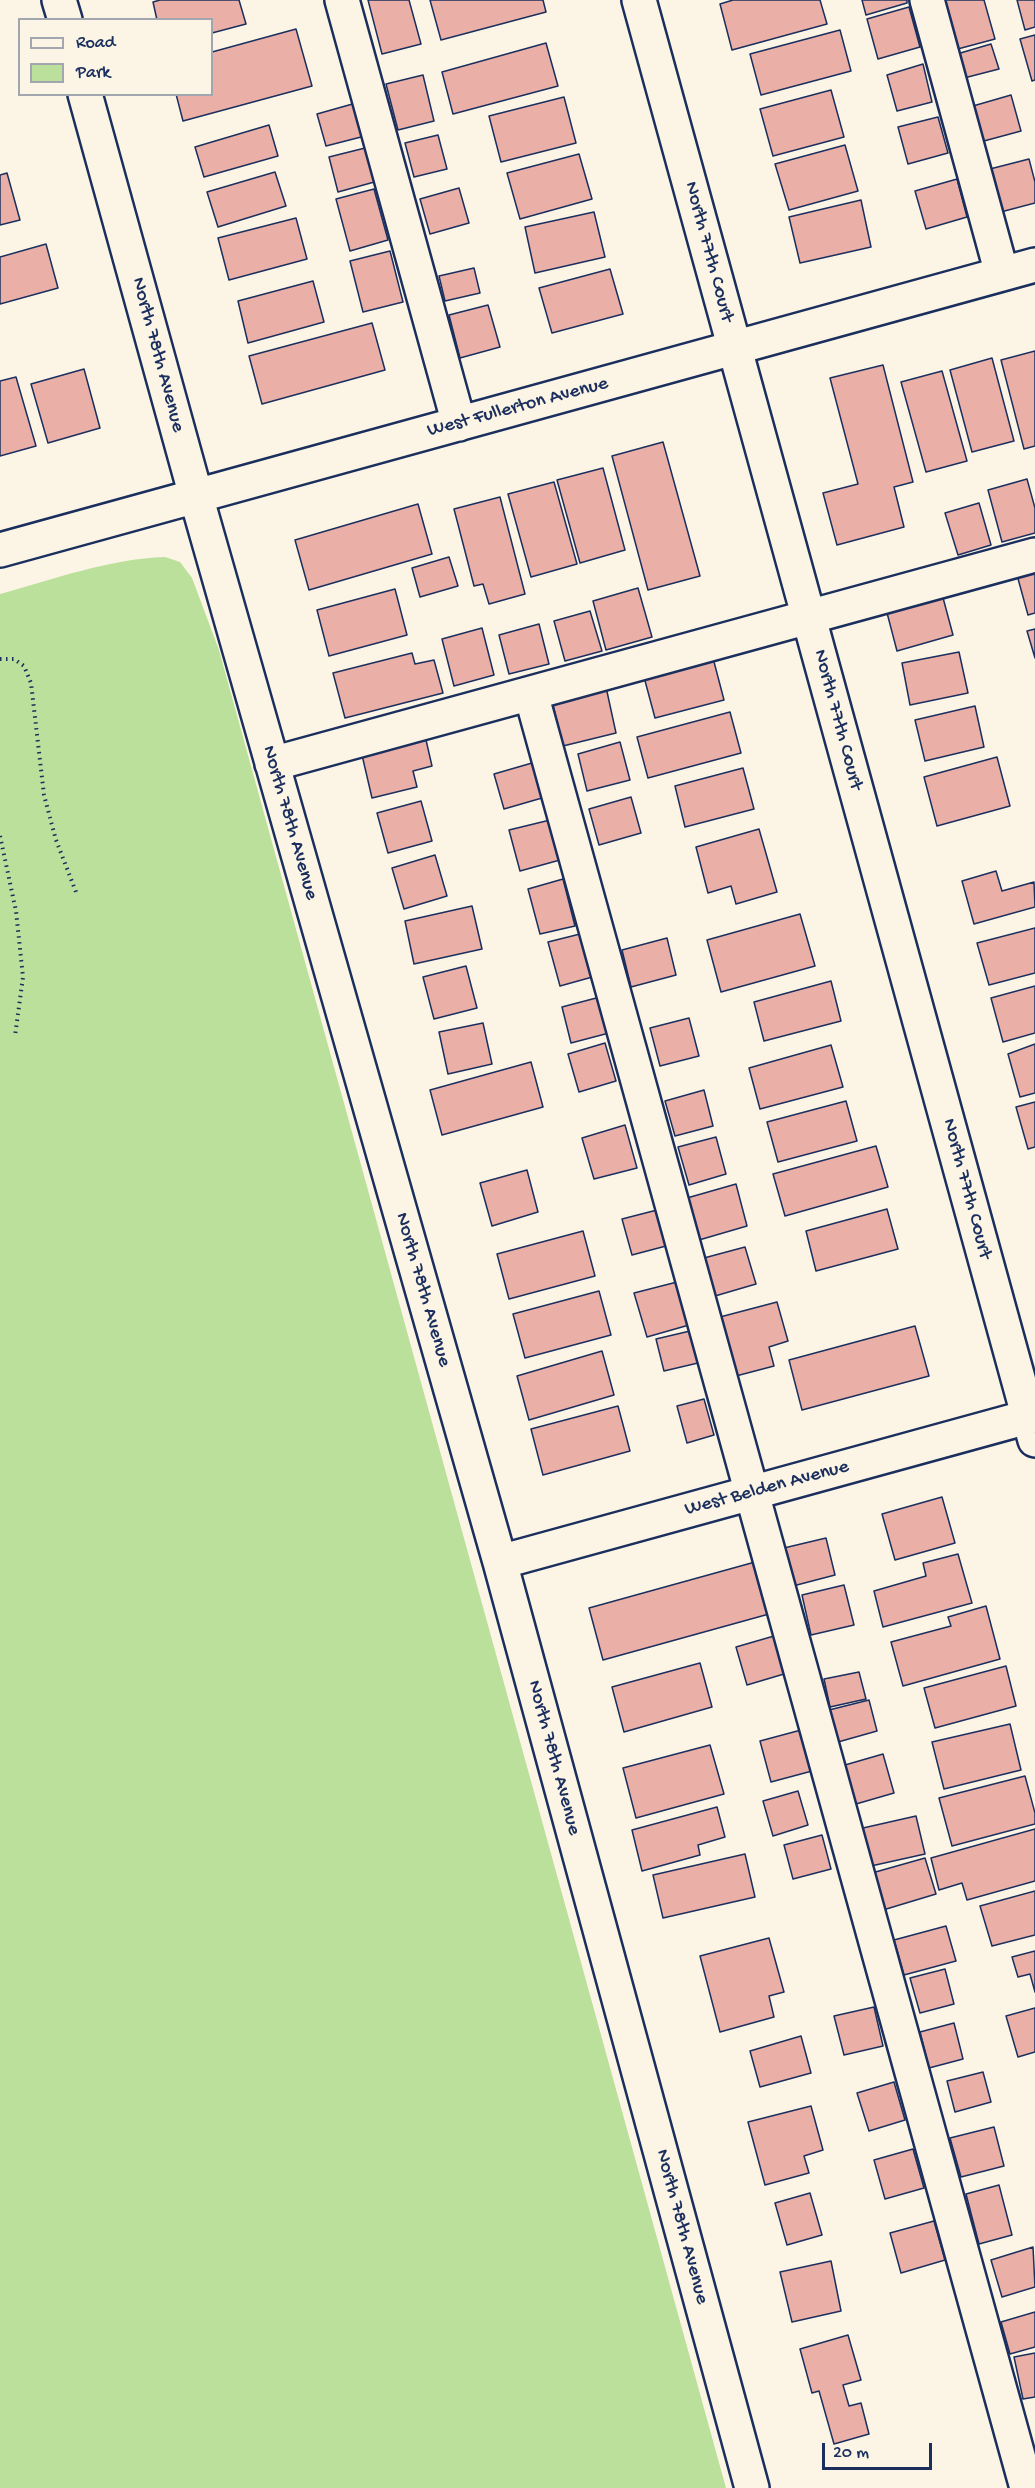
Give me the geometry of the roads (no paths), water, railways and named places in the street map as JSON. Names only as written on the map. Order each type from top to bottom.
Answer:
[{"type":"street","points":[[59,0],[64,18]]},
{"type":"street","points":[[342,0],[459,424]]},
{"type":"street","name":"North 77th Court","points":[[639,0],[1033,1424]]},
{"type":"street","points":[[927,0],[1002,274]]},
{"type":"street","name":"North 78th Avenue","points":[[86,96],[196,496],[500,1562],[752,2488]]},
{"type":"street","name":"West Fullerton Avenue","points":[[0,550],[1035,265]]},
{"type":"street","points":[[272,764],[1035,555]]},
{"type":"street","points":[[531,694],[1027,2488]]},
{"type":"street","name":"West Belden Avenue","points":[[500,1562],[752,1493],[1033,1424]]}]
